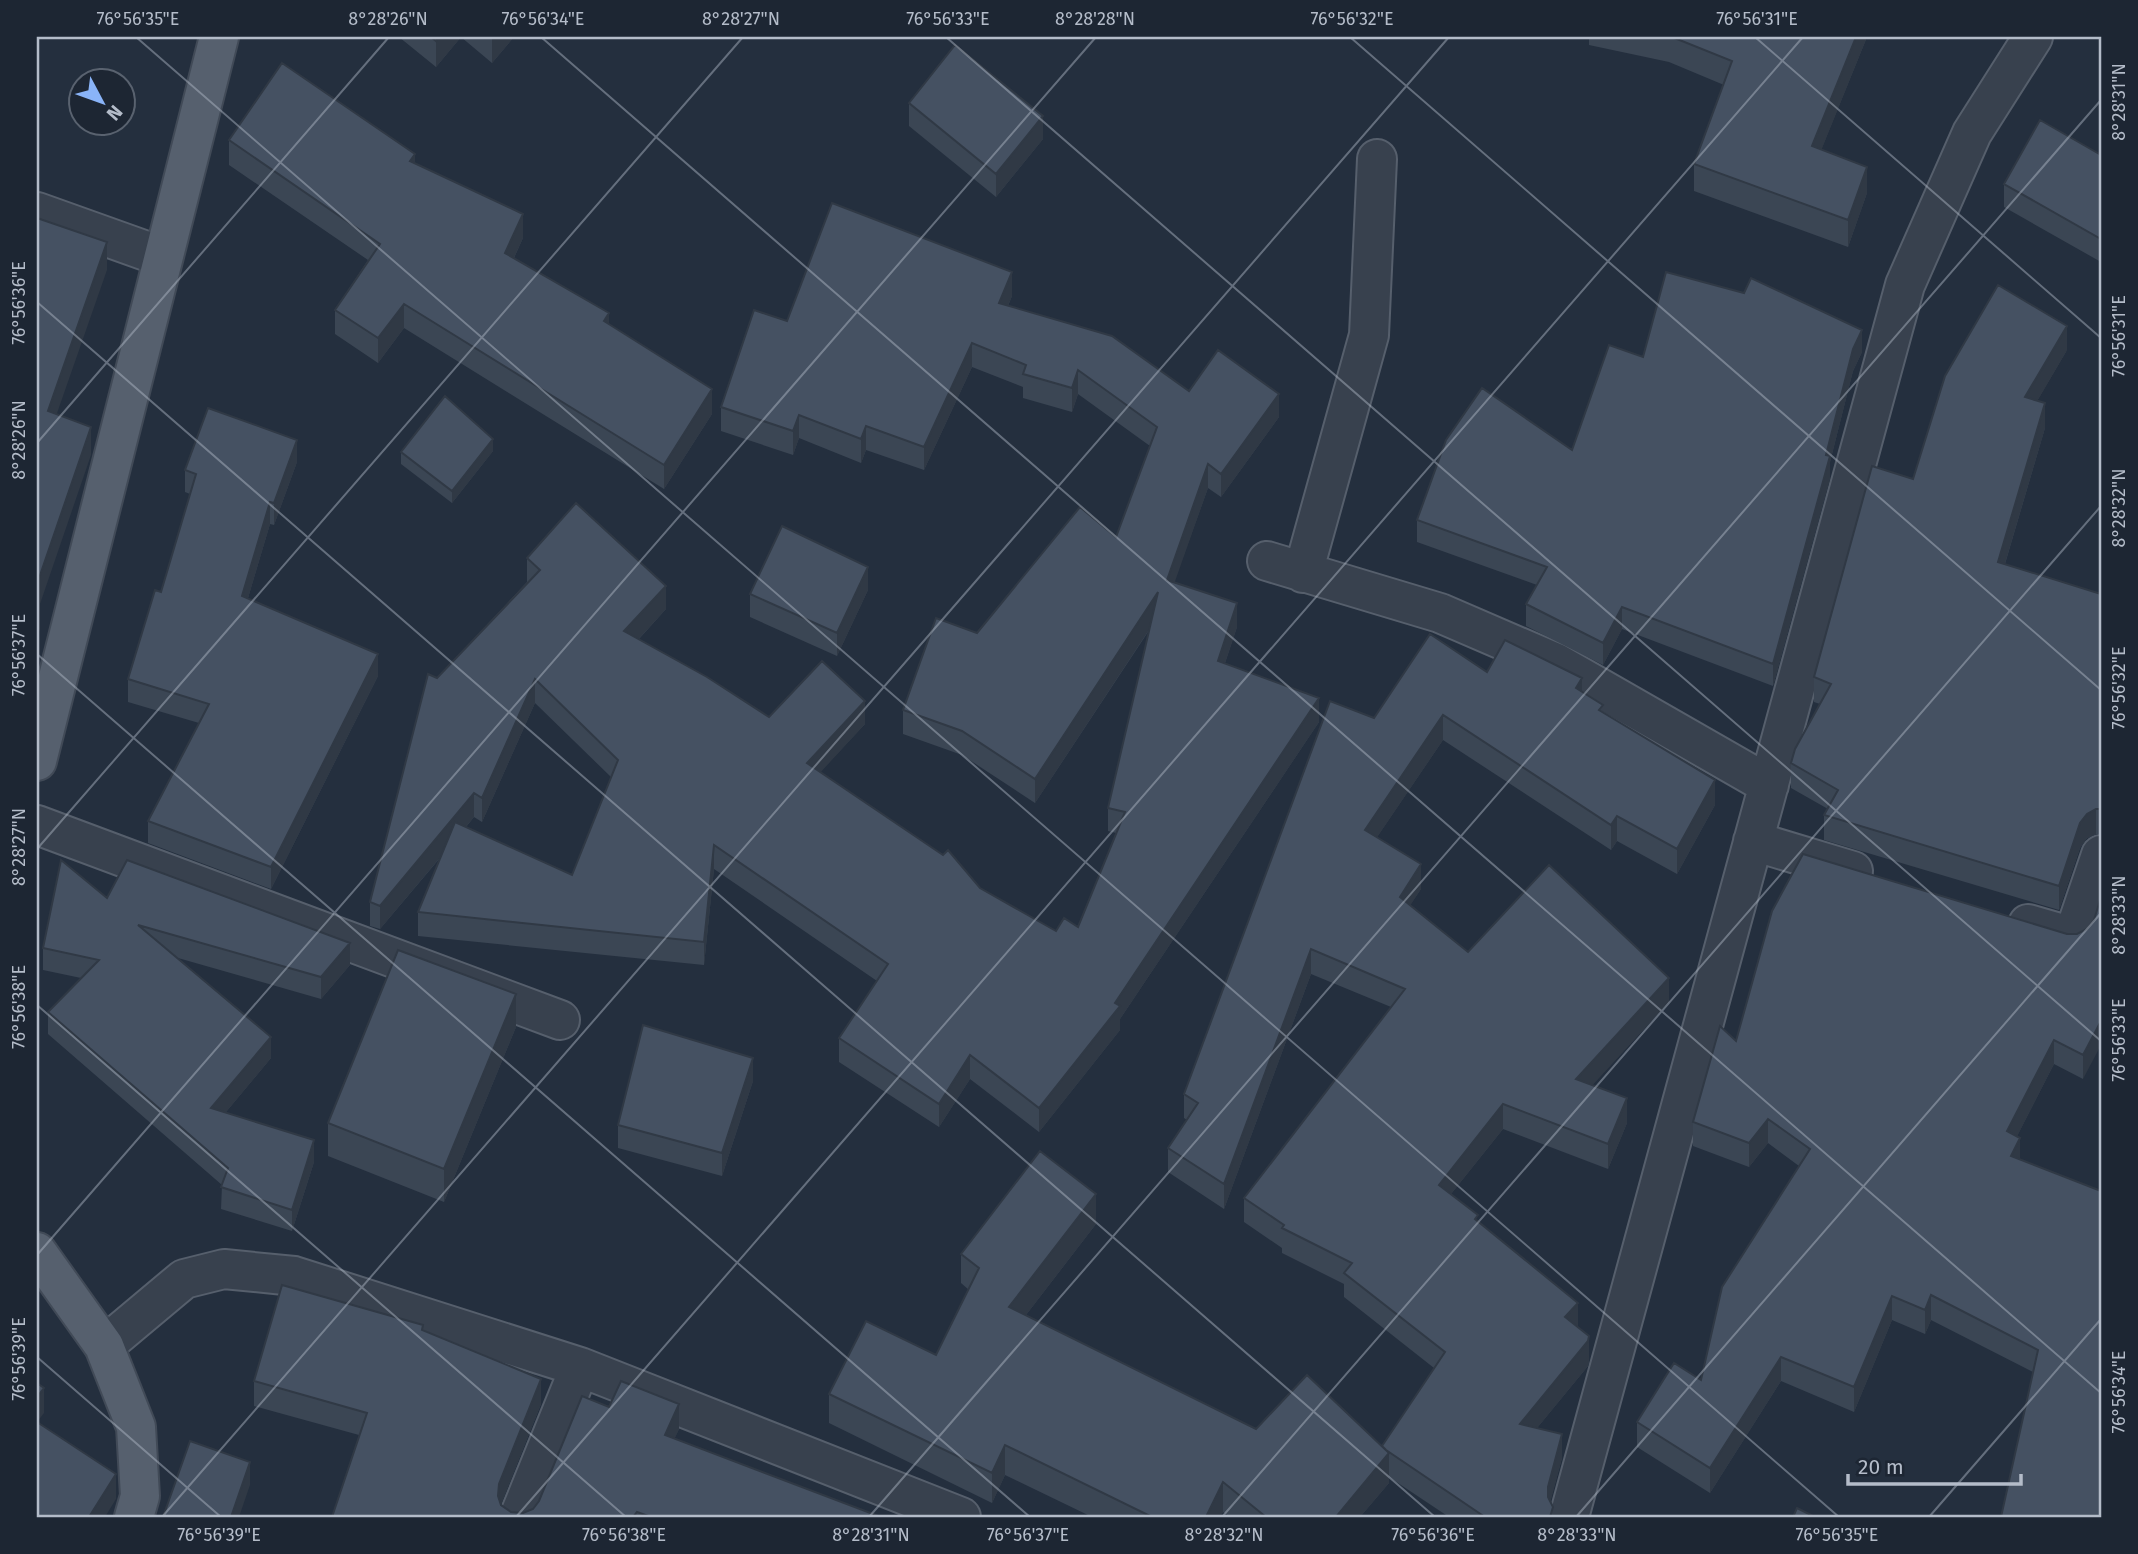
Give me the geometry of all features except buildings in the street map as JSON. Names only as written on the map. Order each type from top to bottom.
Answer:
[{"type":"main road","points":[[37,761],[219,37]]},
{"type":"main road","points":[[37,1252],[104,1346],[136,1427],[140,1496],[134,1517]]},
{"type":"street","points":[[1569,1517],[1905,285],[1972,134],[2034,37]]},
{"type":"street","points":[[1303,573],[1369,335],[1377,159]]},
{"type":"street","points":[[37,212],[163,257]]},
{"type":"street","points":[[1266,561],[1440,613],[1556,663],[1769,785]]},
{"type":"street","points":[[37,825],[560,1020]]},
{"type":"street","points":[[1753,841],[1886,881]]},
{"type":"street","points":[[1993,913],[2073,937],[2101,855]]},
{"type":"street","points":[[104,1346],[184,1279],[224,1269],[294,1276],[580,1367],[961,1517]]},
{"type":"street","points":[[519,1517],[580,1367]]}]
